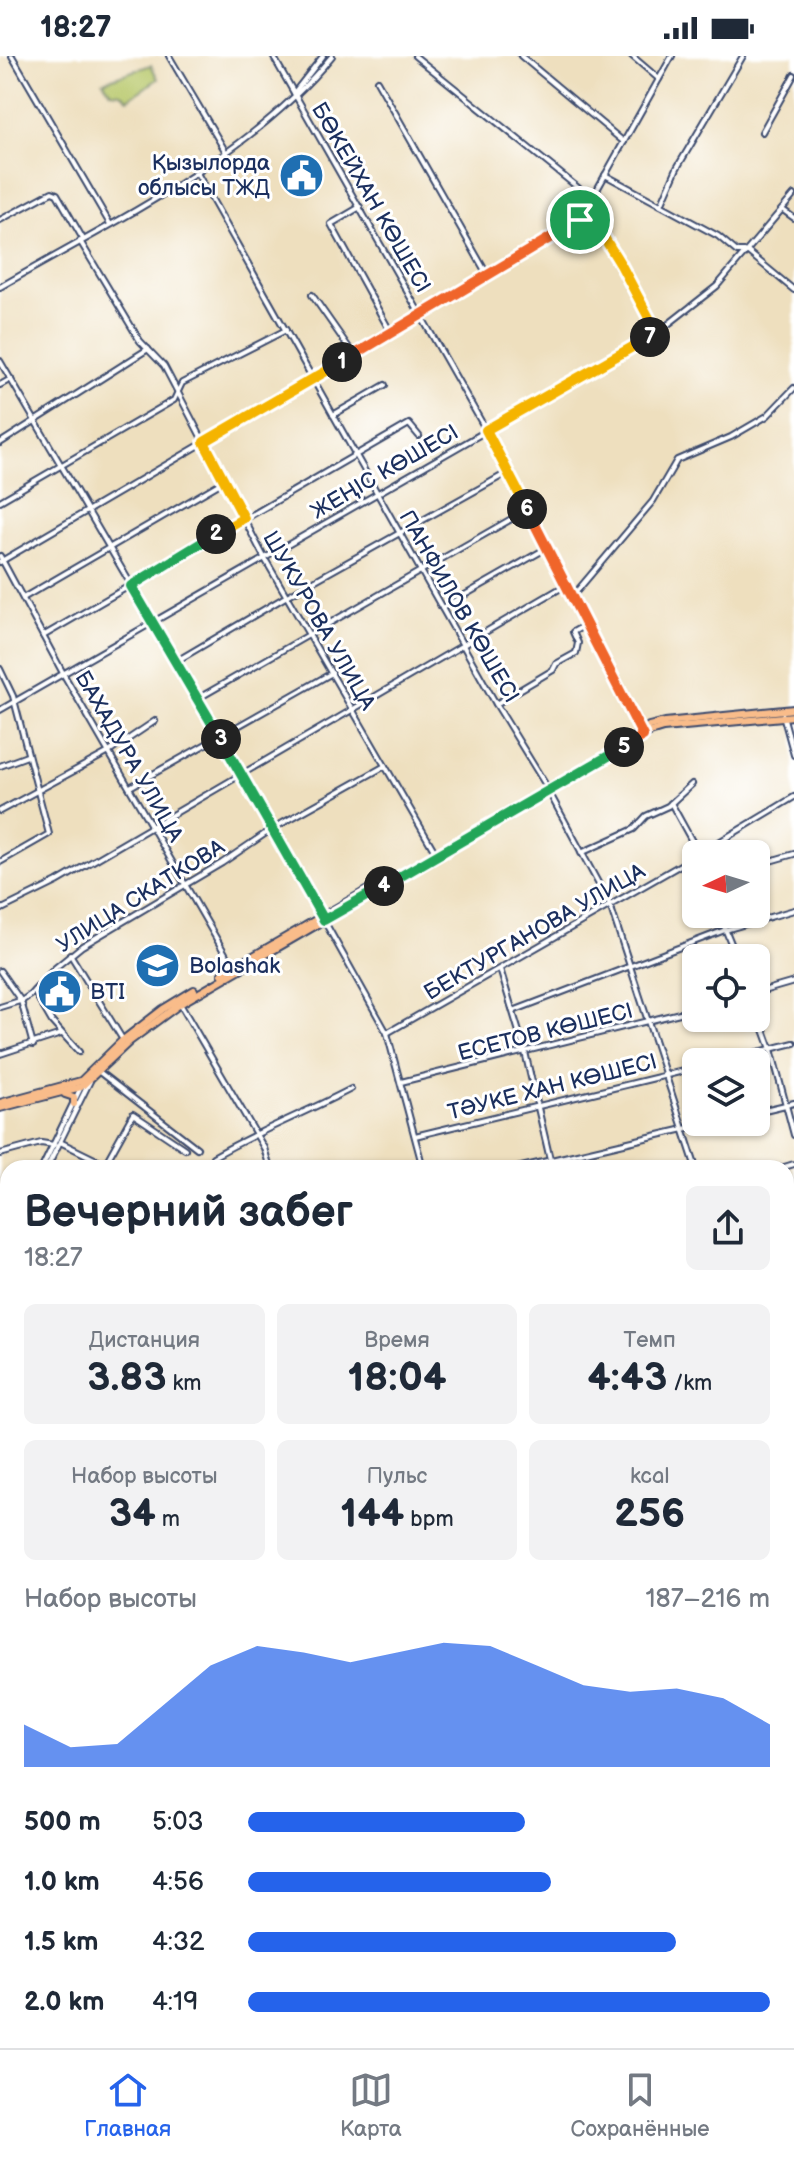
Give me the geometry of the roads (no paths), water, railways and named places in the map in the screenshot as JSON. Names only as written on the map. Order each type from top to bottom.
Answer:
[{"type":"main road","points":[[783,714],[794,709]]},
{"type":"main road","points":[[0,1106],[62,1094],[81,1087],[127,1040],[179,1002],[642,734],[663,728],[783,714],[794,716]]},
{"type":"main road","points":[[323,918],[548,789]]},
{"type":"main road","points":[[0,1106],[88,1079],[127,1040]]},
{"type":"main road","points":[[62,1094],[72,1095],[74,1104]]},
{"type":"street","points":[[12,56],[110,224]]},
{"type":"street","points":[[169,56],[227,154]]},
{"type":"street","name":"БӨКЕЙХАН КӨШЕСІ","points":[[273,56],[486,430],[642,734]]},
{"type":"street","points":[[294,96],[323,56]]},
{"type":"street","points":[[0,287],[227,154],[294,96],[332,56]]},
{"type":"street","points":[[415,56],[592,199]]},
{"type":"street","points":[[521,56],[624,142]]},
{"type":"street","points":[[632,56],[659,79]]},
{"type":"street","points":[[1,559],[567,230],[580,220],[672,56]]},
{"type":"street","points":[[661,205],[677,168],[743,56]]},
{"type":"street","points":[[762,132],[794,75]]},
{"type":"street","points":[[377,81],[488,276]]},
{"type":"street","name":"ПАНФИЛОВ КӨШЕСІ","points":[[197,173],[496,704],[548,789],[610,905],[682,1123]]},
{"type":"street","points":[[605,175],[718,236],[737,252],[748,252],[794,290]]},
{"type":"street","name":"ШУКУРОВА УЛИЦА","points":[[0,220],[52,192],[57,194],[140,341],[164,366],[265,559],[435,852]]},
{"type":"street","name":"ЖЕҢІС КӨШЕСІ","points":[[0,710],[657,333],[717,286],[794,195]]},
{"type":"street","points":[[592,199],[591,216],[657,333]]},
{"type":"street","points":[[360,207],[331,224],[391,334]]},
{"type":"street","points":[[783,209],[794,218]]},
{"type":"street","points":[[312,295],[354,355]]},
{"type":"street","points":[[0,501],[174,400],[182,383],[286,330]]},
{"type":"street","points":[[0,443],[148,349]]},
{"type":"street","points":[[0,361],[242,774],[387,1033],[421,1160]]},
{"type":"street","points":[[0,385],[11,379]]},
{"type":"street","points":[[333,415],[385,385]]},
{"type":"street","points":[[572,597],[653,501],[677,460],[731,437],[767,416],[794,388]]},
{"type":"street","points":[[43,636],[409,424],[419,436]]},
{"type":"street","points":[[175,662],[399,532],[508,473]]},
{"type":"street","points":[[23,598],[224,481]]},
{"type":"street","points":[[197,699],[527,510]]},
{"type":"street","points":[[442,608],[547,548]]},
{"type":"street","name":"БАХАДУРА УЛИЦА","points":[[1,559],[64,675],[234,969]]},
{"type":"street","points":[[0,910],[57,882],[566,585]]},
{"type":"street","points":[[496,704],[553,670],[556,664],[579,648],[573,632],[587,624]]},
{"type":"street","points":[[0,669],[14,702],[49,834],[0,862]]},
{"type":"street","points":[[130,787],[332,673]]},
{"type":"street","points":[[783,714],[794,755]]},
{"type":"street","points":[[0,811],[109,752],[155,721]]},
{"type":"street","points":[[0,766],[27,756]]},
{"type":"street","name":"УЛИЦА СКАТКОВА","points":[[0,1007],[21,1001],[70,954],[272,829],[386,765]]},
{"type":"street","points":[[581,853],[634,829],[646,816],[671,803],[692,784]]},
{"type":"street","name":"БЕКТУРГАНОВА УЛИЦА","points":[[722,840],[794,797]]},
{"type":"street","points":[[671,803],[690,840]]},
{"type":"street","points":[[770,861],[794,854]]},
{"type":"street","name":"БЕКТУРГАНОВА УЛИЦА","points":[[387,1033],[682,864]]},
{"type":"street","points":[[513,1011],[725,930],[794,910]]},
{"type":"street","points":[[725,930],[731,944]]},
{"type":"street","points":[[70,954],[127,1040]]},
{"type":"street","points":[[500,969],[525,1052],[550,1160]]},
{"type":"street","points":[[0,971],[21,1001],[33,1045]]},
{"type":"street","points":[[770,989],[794,982]]},
{"type":"street","points":[[34,991],[61,1034],[79,1052]]},
{"type":"street","points":[[179,1002],[264,1148],[268,1160]]},
{"type":"street","name":"ЕСЕТОВ КӨШЕСІ","points":[[401,1082],[682,1013]]},
{"type":"street","points":[[765,1032],[794,1135]]},
{"type":"street","points":[[0,1054],[61,1034]]},
{"type":"street","points":[[771,1049],[794,1043]]},
{"type":"street","points":[[98,1071],[197,1148]]},
{"type":"street","name":"ТӘУКЕ ХАН КӨШЕСІ","points":[[415,1136],[682,1071]]},
{"type":"street","points":[[50,1160],[88,1079]]},
{"type":"street","points":[[48,1160],[81,1087]]},
{"type":"street","points":[[213,1157],[249,1136],[351,1089]]},
{"type":"street","points":[[770,1109],[794,1103]]},
{"type":"street","points":[[107,1160],[133,1114],[185,1149]]},
{"type":"street","points":[[554,1160],[682,1129]]},
{"type":"street","name":"ПАНФИЛОВ КӨШЕСІ","points":[[686,1136],[694,1160]]},
{"type":"street","points":[[60,1142],[93,1160]]},
{"type":"street","points":[[0,1154],[41,1143],[54,1145]]},
{"type":"place","name":"Қызылорда облысы ТЖД","points":[[301,175]]},
{"type":"place","name":"Bolashak","points":[[158,965]]},
{"type":"place","name":"BTI","points":[[59,991]]}]
